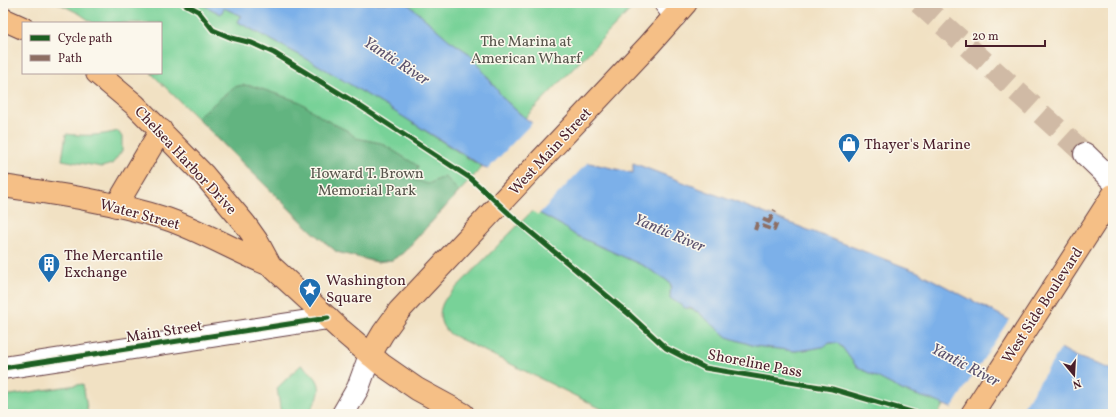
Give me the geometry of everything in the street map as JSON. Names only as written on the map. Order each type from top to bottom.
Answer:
[{"type":"main road","name":"West Main Street","points":[[370,355],[382,333],[399,311],[585,113],[675,7]]},
{"type":"main road","points":[[3,19],[22,28]]},
{"type":"main road","name":"Chelsea Harbor Drive","points":[[98,74],[135,105],[161,130],[231,205],[257,241],[270,265],[370,355],[417,389],[463,414]]},
{"type":"main road","points":[[116,206],[161,130]]},
{"type":"main road","name":"Water Street","points":[[3,186],[116,206],[148,214],[174,222],[270,265]]},
{"type":"main road","name":"West Side Boulevard","points":[[972,414],[1113,195]]},
{"type":"street","points":[[1085,154],[1113,181]]},
{"type":"street","name":"Main Street","points":[[3,368],[328,318]]},
{"type":"street","points":[[343,414],[358,388],[370,355]]},
{"type":"green space","name":"Howard T. Brown Memorial Park","points":[[58,3],[199,3],[221,14],[224,8],[241,16],[238,22],[318,65],[482,167],[403,253],[392,260],[377,262],[337,252],[316,235],[152,74],[162,74],[162,22],[92,22],[80,14]]},
{"type":"green space","name":"The Marina at American Wharf","points":[[407,3],[637,3],[525,118],[504,99],[470,54],[449,40]]},
{"type":"green space","points":[[243,85],[253,86],[300,102],[324,119],[348,131],[356,138],[381,143],[418,166],[415,180],[428,184],[445,176],[459,192],[403,253],[392,260],[377,262],[337,252],[316,235],[197,118],[234,87]]},
{"type":"green space","points":[[118,131],[122,137],[122,151],[112,164],[102,167],[62,160],[66,134],[92,135]]},
{"type":"green space","points":[[533,210],[561,225],[575,235],[644,266],[665,279],[671,285],[670,294],[687,308],[698,312],[727,337],[755,346],[795,351],[822,347],[830,343],[837,343],[842,347],[856,366],[863,370],[904,391],[944,404],[938,414],[612,414],[452,335],[444,328],[440,318],[441,308],[446,298]]},
{"type":"green space","points":[[301,365],[314,376],[318,382],[319,393],[317,400],[307,414],[281,414],[277,388]]},
{"type":"green space","points":[[83,384],[88,414],[7,414],[4,396]]},
{"type":"water","name":"Yantic River","points":[[199,3],[407,3],[449,40],[470,54],[504,99],[519,113],[581,161],[633,173],[633,163],[918,272],[1077,357],[1113,370],[1113,414],[965,414],[935,401],[904,391],[863,370],[856,366],[842,347],[837,343],[830,343],[822,347],[795,351],[755,346],[727,337],[698,312],[690,308],[685,308],[670,298],[671,285],[665,279],[644,266],[575,235],[561,225],[530,208],[487,169],[318,65],[238,22],[241,16],[224,8],[221,14]]},
{"type":"pier","points":[[533,122],[582,159],[589,161],[538,215],[529,209],[486,171]]},
{"type":"pier","points":[[1010,318],[1062,347],[1019,414],[960,414],[951,409]]},
{"type":"tunnel","points":[[919,3],[1085,154]]},
{"type":"marked path","points":[[769,222],[775,210]]},
{"type":"marked path","points":[[755,230],[757,224],[774,230],[776,225],[760,218]]},
{"type":"cycle path","name":"Shoreline Pass","points":[[183,3],[198,11],[213,30],[232,38],[252,43],[274,53],[357,104],[470,178],[515,219],[630,315],[666,348],[705,368],[832,389],[918,414]]},
{"type":"cycle path","points":[[3,368],[328,318]]},
{"type":"place","name":"Thayer's Marine","points":[[849,164]]},
{"type":"place","name":"The Mercantile Exchange","points":[[49,284]]},
{"type":"place","name":"Washington Square","points":[[310,308]]}]
